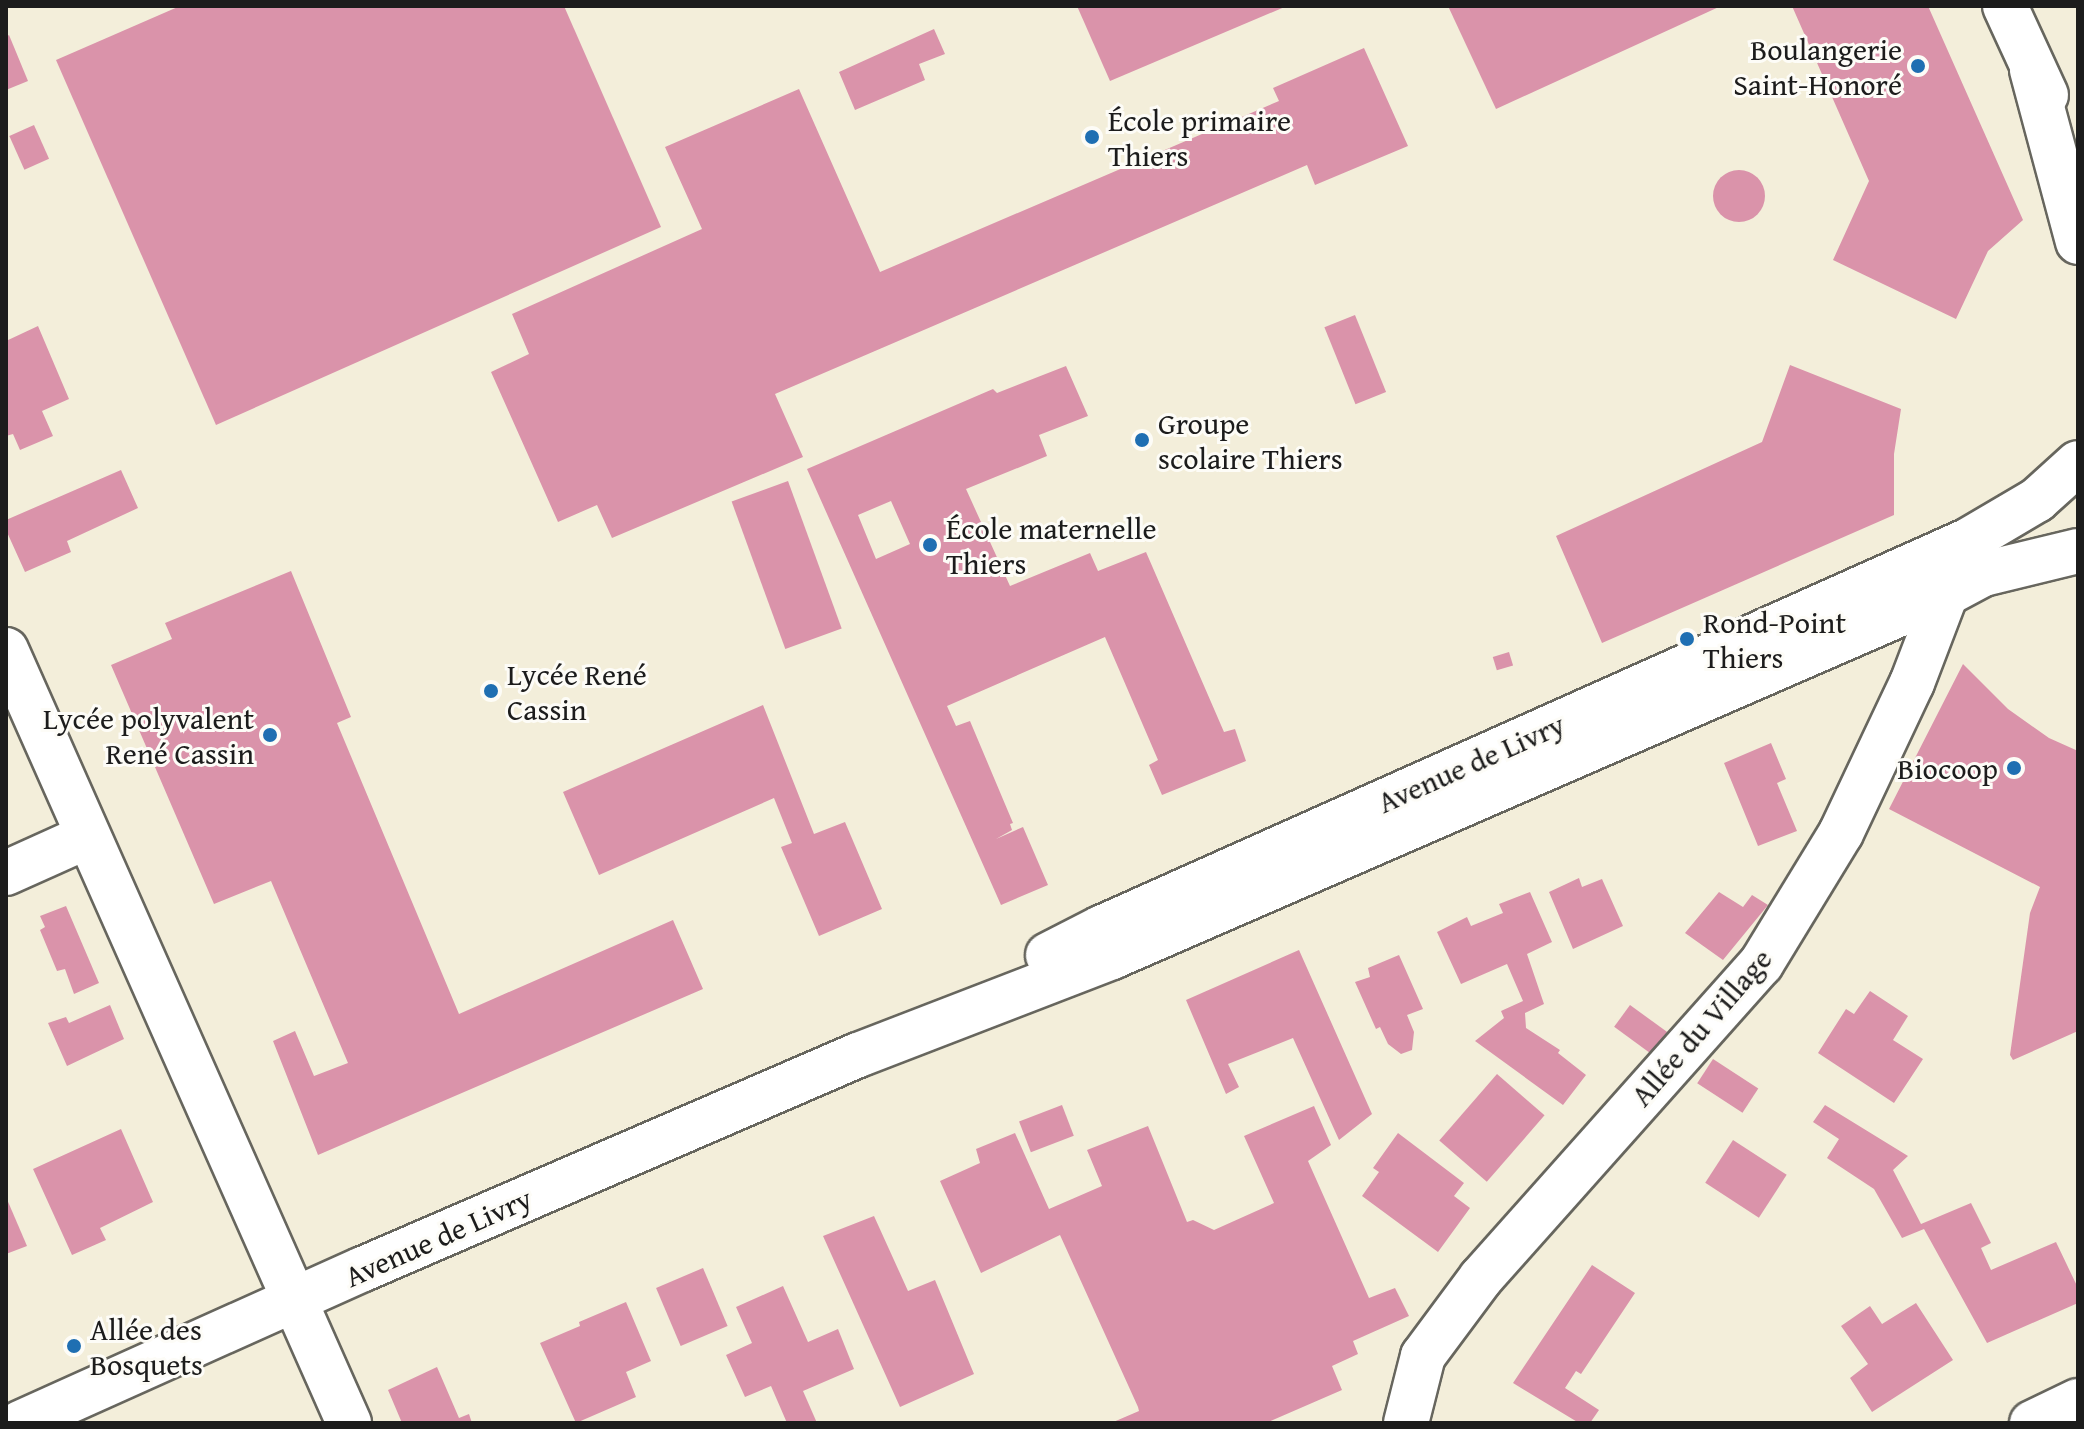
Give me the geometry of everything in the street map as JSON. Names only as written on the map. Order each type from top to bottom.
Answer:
[{"type":"main road","points":[[2005,6],[2032,70],[2078,153]]},
{"type":"main road","points":[[2032,70],[2078,242]]},
{"type":"main road","name":"Avenue de Livry","points":[[858,1055],[1101,928],[1969,540],[2037,500],[2078,463]]},
{"type":"main road","name":"Avenue de Livry","points":[[20,1423],[858,1055],[1126,951],[1946,594],[1983,574],[2078,551]]},
{"type":"main road","name":"Allée du Village","points":[[1406,1423],[1423,1356],[1481,1278],[1761,964],[1841,833],[1916,674],[1946,594]]},
{"type":"main road","points":[[6,650],[86,837],[349,1423]]},
{"type":"main road","points":[[6,873],[86,837]]},
{"type":"main road","points":[[2032,1423],[2078,1401]]},
{"type":"building","points":[[180,6],[564,6],[661,227],[216,425],[56,60]]},
{"type":"building","points":[[1077,6],[1287,6],[1110,81]]},
{"type":"building","points":[[1448,6],[1721,6],[1496,109]]},
{"type":"building","points":[[1792,6],[1928,6],[2023,220],[1988,251],[1956,319],[1833,260],[1869,181]]},
{"type":"building","points":[[934,29],[945,54],[919,64],[925,80],[855,110],[839,72]]},
{"type":"building","points":[[9,35],[28,81],[6,90],[6,37]]},
{"type":"building","points":[[1364,48],[1408,146],[1315,185],[1307,165],[775,394],[803,457],[612,538],[597,505],[558,522],[491,372],[529,354],[512,314],[702,229],[665,147],[799,89],[880,272],[1279,101],[1273,88]]},
{"type":"building","points":[[34,125],[49,159],[24,170],[9,136]]},
{"type":"building","points":[[1739,170],[1758,177],[1765,196],[1758,215],[1739,222],[1720,215],[1713,196],[1720,177]]},
{"type":"building","points":[[1355,315],[1386,392],[1355,404],[1324,327]]},
{"type":"building","points":[[38,326],[69,399],[42,411],[53,436],[20,450],[13,434],[6,436],[6,341]]},
{"type":"building","points":[[1790,365],[1901,409],[1894,454],[1894,515],[1602,643],[1556,536],[1762,442]]},
{"type":"building","points":[[1066,366],[1088,416],[1039,435],[1047,456],[966,489],[1010,586],[1090,553],[1098,571],[1146,552],[1224,732],[1235,729],[1246,761],[1162,795],[1149,765],[1158,760],[1105,637],[947,706],[956,726],[970,721],[1013,823],[1010,824],[1012,830],[996,839],[1023,827],[1048,885],[1001,905],[807,469],[993,389],[997,393]],"holes":[[[891,501],[910,544],[876,559],[858,515]]]},
{"type":"building","points":[[121,470],[138,508],[67,541],[71,552],[25,572],[6,530],[6,520]]},
{"type":"building","points":[[788,481],[842,629],[785,649],[732,502]]},
{"type":"building","points":[[291,571],[351,717],[337,723],[459,1014],[673,920],[703,989],[318,1155],[273,1041],[295,1031],[314,1076],[348,1063],[271,881],[214,904],[111,665],[172,639],[165,623]]},
{"type":"building","points":[[1509,652],[1513,665],[1497,670],[1493,657]]},
{"type":"building","points":[[1963,664],[2008,709],[2049,738],[2078,751],[2078,1031],[2013,1060],[2010,1055],[2030,913],[2040,887],[1889,809]]},
{"type":"building","points":[[763,705],[814,834],[845,822],[882,909],[819,936],[781,847],[792,843],[774,798],[599,875],[563,792]]},
{"type":"building","points":[[1771,743],[1786,779],[1777,783],[1797,831],[1758,846],[1724,763]]},
{"type":"building","points":[[1579,878],[1582,887],[1602,879],[1623,926],[1573,949],[1549,892]]},
{"type":"building","points":[[1530,892],[1552,942],[1527,954],[1544,1004],[1525,1013],[1526,1028],[1560,1050],[1558,1053],[1586,1075],[1563,1105],[1475,1041],[1504,1018],[1501,1011],[1523,1001],[1507,964],[1461,984],[1437,932],[1467,917],[1471,926],[1503,913],[1499,904]]},
{"type":"building","points":[[1719,892],[1743,907],[1752,895],[1768,905],[1723,960],[1685,933]]},
{"type":"building","points":[[66,906],[99,983],[74,994],[65,969],[57,971],[40,930],[45,927],[40,916]]},
{"type":"building","points":[[1299,950],[1372,1114],[1339,1140],[1293,1038],[1228,1064],[1239,1087],[1226,1094],[1186,1000]]},
{"type":"building","points":[[1399,955],[1423,1009],[1407,1015],[1414,1032],[1412,1050],[1401,1054],[1388,1044],[1380,1027],[1376,1029],[1355,982],[1370,977],[1368,968]]},
{"type":"building","points":[[1870,991],[1908,1016],[1893,1040],[1923,1059],[1894,1103],[1818,1053],[1846,1009],[1854,1014]]},
{"type":"building","points":[[110,1005],[124,1039],[67,1066],[48,1023],[66,1017],[69,1023]]},
{"type":"building","points":[[1630,1005],[1667,1032],[1651,1054],[1614,1027]]},
{"type":"building","points":[[1713,1059],[1758,1088],[1742,1113],[1697,1083]]},
{"type":"building","points":[[1497,1074],[1545,1115],[1487,1182],[1439,1140]]},
{"type":"building","points":[[1062,1105],[1074,1136],[1031,1152],[1019,1121]]},
{"type":"building","points":[[1825,1105],[1908,1156],[1893,1170],[1921,1224],[1971,1203],[1991,1243],[1981,1248],[1991,1270],[2056,1242],[2078,1288],[2078,1303],[1987,1343],[1924,1229],[1902,1238],[1874,1189],[1827,1158],[1839,1139],[1813,1122]]},
{"type":"building","points":[[1314,1106],[1331,1145],[1308,1161],[1369,1298],[1395,1288],[1409,1316],[1353,1341],[1358,1354],[1332,1366],[1342,1390],[1266,1423],[1111,1423],[1139,1411],[1138,1407],[1060,1235],[981,1273],[940,1181],[980,1163],[976,1149],[1015,1133],[1049,1209],[1102,1186],[1087,1150],[1148,1126],[1187,1222],[1193,1220],[1214,1230],[1274,1203],[1244,1136]]},
{"type":"building","points":[[121,1129],[153,1202],[100,1228],[106,1240],[72,1255],[33,1169]]},
{"type":"building","points":[[1398,1133],[1464,1183],[1454,1196],[1470,1208],[1438,1252],[1362,1196],[1379,1172],[1373,1168]]},
{"type":"building","points":[[1733,1140],[1787,1175],[1759,1218],[1705,1183]]},
{"type":"building","points":[[6,1197],[27,1246],[6,1254]]},
{"type":"building","points":[[874,1216],[908,1291],[935,1280],[974,1374],[900,1407],[823,1236]]},
{"type":"building","points":[[1592,1265],[1635,1293],[1581,1374],[1576,1371],[1565,1388],[1599,1410],[1590,1423],[1579,1423],[1513,1383]]},
{"type":"building","points":[[703,1268],[728,1326],[681,1346],[656,1288]]},
{"type":"building","points":[[783,1286],[808,1342],[838,1329],[854,1369],[803,1391],[817,1423],[787,1423],[771,1386],[745,1397],[726,1355],[752,1343],[736,1307]]},
{"type":"building","points":[[626,1302],[651,1361],[626,1372],[636,1397],[576,1423],[540,1343]]},
{"type":"building","points":[[1916,1303],[1953,1360],[1872,1412],[1850,1378],[1868,1364],[1841,1326],[1870,1306],[1882,1324]]},
{"type":"building","points":[[437,1367],[459,1418],[469,1414],[472,1423],[402,1423],[388,1390]]},
{"type":"place","name":"Boulangerie Saint-Honoré","points":[[1918,66]]},
{"type":"place","name":"École primaire Thiers","points":[[1092,137]]},
{"type":"place","name":"Groupe scolaire Thiers","points":[[1142,440]]},
{"type":"place","name":"École maternelle Thiers","points":[[930,545]]},
{"type":"place","name":"Rond-Point Thiers","points":[[1687,639]]},
{"type":"place","name":"Lycée René Cassin","points":[[491,691]]},
{"type":"place","name":"Lycée polyvalent René Cassin","points":[[270,735]]},
{"type":"place","name":"Biocoop","points":[[2014,768]]},
{"type":"place","name":"Allée des Bosquets","points":[[74,1346]]}]
